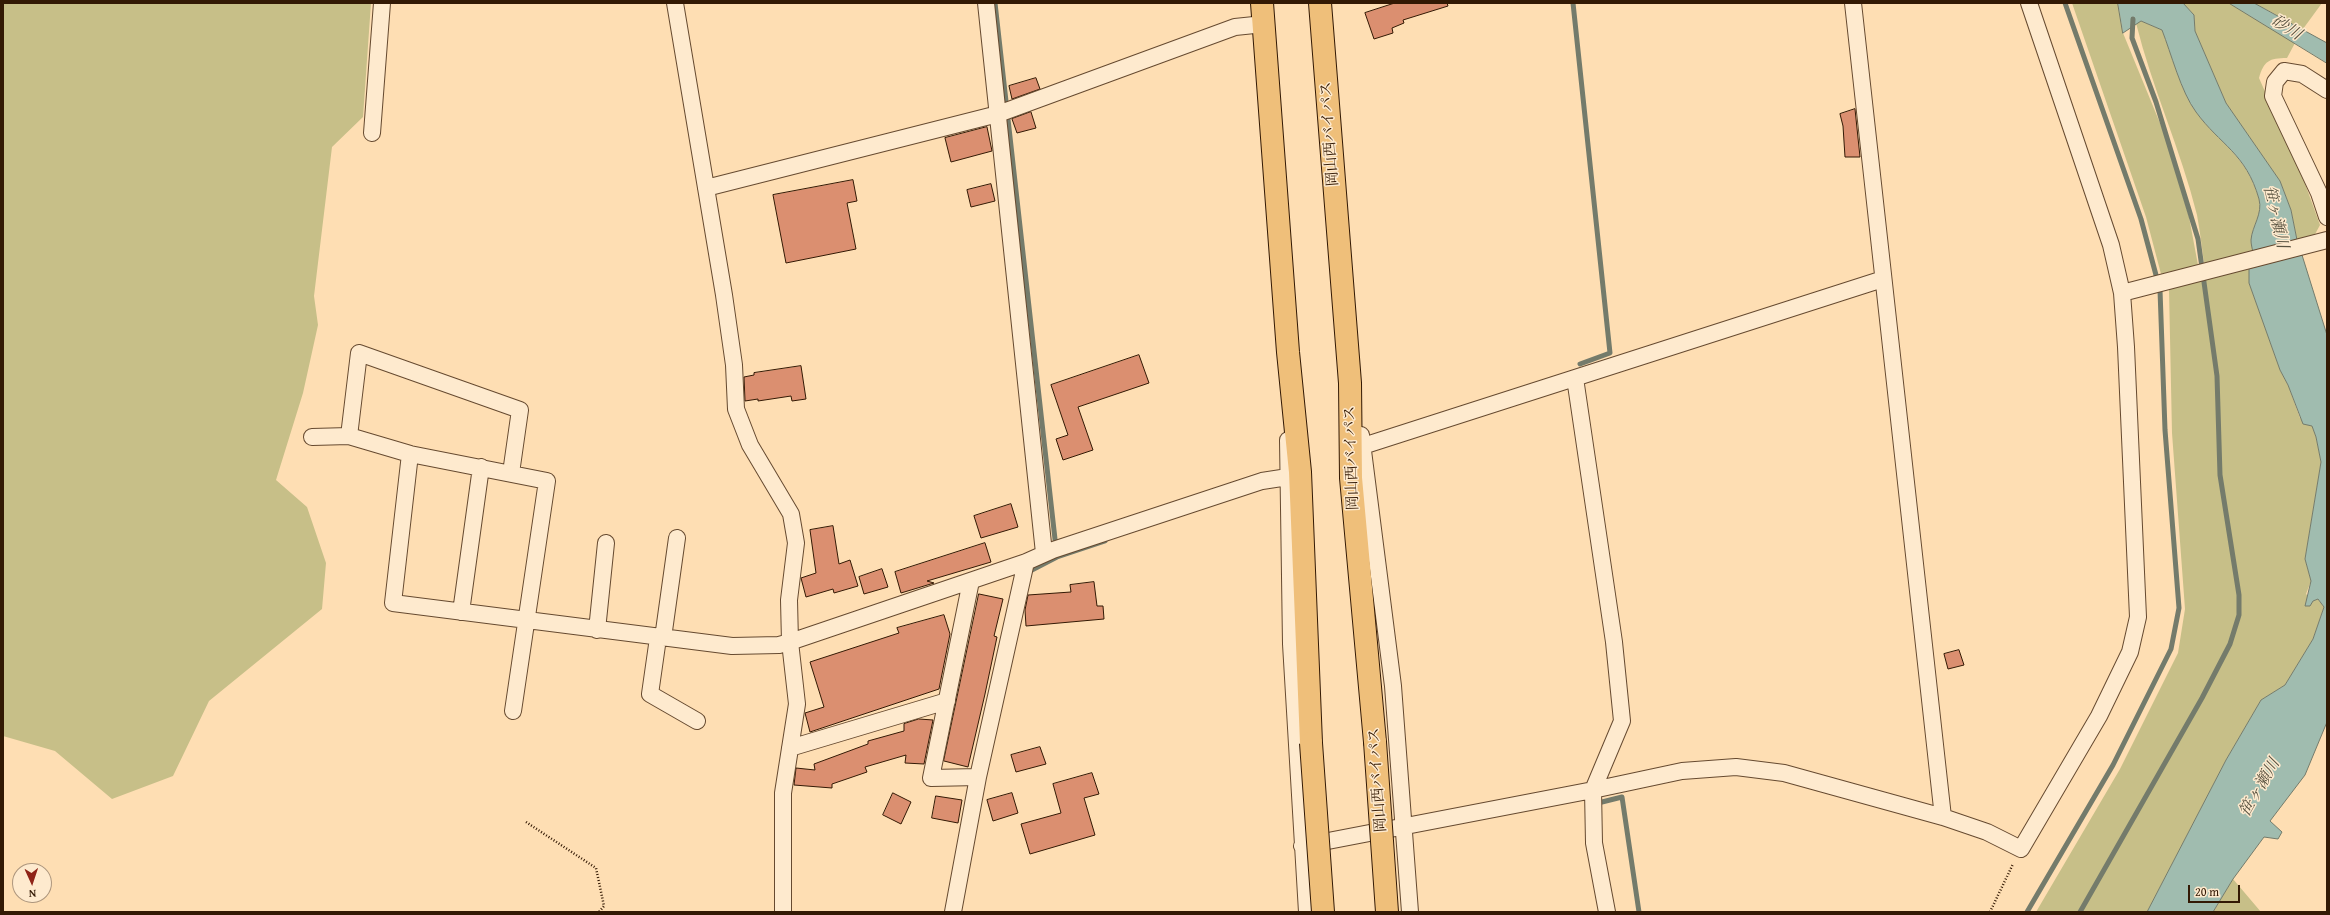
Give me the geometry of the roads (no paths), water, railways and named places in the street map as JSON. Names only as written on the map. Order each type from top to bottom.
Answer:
[{"type":"highway","name":"岡山西バイパス","points":[[1321,3],[1350,383],[1351,478],[1375,742],[1387,912]]},
{"type":"highway","points":[[1263,13],[1288,352],[1300,472],[1311,742],[1323,912]]},
{"type":"street","points":[[372,133],[382,3]]},
{"type":"street","points":[[674,3],[706,188],[734,365],[736,409],[750,445],[791,514],[796,544],[789,600],[790,642],[797,704],[783,793],[783,912]]},
{"type":"street","points":[[986,3],[1004,112],[1053,550]]},
{"type":"street","points":[[1853,3],[1943,817]]},
{"type":"street","points":[[1302,846],[1593,790],[1682,771],[1736,767],[1784,773],[1943,817],[1987,832],[2021,849],[2098,716],[2130,652],[2135,638],[2138,617],[2125,292],[2111,245],[2029,3]]},
{"type":"street","points":[[706,188],[1004,112],[1235,27],[1263,13]]},
{"type":"street","points":[[2327,90],[2302,74],[2284,71],[2275,82],[2273,96],[2319,193],[2327,217]]},
{"type":"street","points":[[2125,292],[2324,240]]},
{"type":"street","points":[[1363,446],[1883,279]]},
{"type":"street","points":[[1288,352],[1288,477],[1291,644],[1307,912]]},
{"type":"street","points":[[349,436],[359,353],[520,410],[511,473]]},
{"type":"street","points":[[1575,378],[1614,642],[1622,721],[1593,790],[1594,843],[1607,912]]},
{"type":"street","points":[[1350,383],[1363,446],[1374,552],[1393,686],[1410,912]]},
{"type":"street","points":[[312,437],[349,436],[410,454],[547,481],[514,711]]},
{"type":"street","points":[[410,454],[393,603],[732,646],[779,645],[790,642],[1026,562],[1053,550],[1262,481],[1288,477]]},
{"type":"street","points":[[460,612],[481,467]]},
{"type":"street","points":[[677,538],[650,694],[697,721]]},
{"type":"street","points":[[597,630],[606,543]]},
{"type":"street","points":[[953,912],[974,777],[1026,562]]},
{"type":"street","points":[[971,580],[931,778],[974,777]]},
{"type":"street","points":[[790,748],[947,701]]},
{"type":"water","name":"笹ヶ瀬川","points":[[2118,3],[2183,3],[2194,15],[2195,31],[2226,103],[2280,181],[2291,210],[2297,240],[2253,252],[2251,240],[2260,210],[2259,199],[2254,183],[2240,160],[2205,123],[2191,104],[2181,83],[2162,30],[2141,21],[2123,33]]},
{"type":"water","name":"砂川","points":[[2229,3],[2254,3],[2327,43],[2327,63]]},
{"type":"water","name":"笹ヶ瀬川","points":[[2302,255],[2327,335],[2327,722],[2305,775],[2270,821],[2282,832],[2278,839],[2264,837],[2233,879],[2213,912],[2147,912],[2226,760],[2261,700],[2285,685],[2313,639],[2324,607],[2318,599],[2313,601],[2310,606],[2305,606],[2311,581],[2305,559],[2321,462],[2316,437],[2312,426],[2303,424],[2288,385],[2280,370],[2249,283],[2249,269]]},
{"type":"waterway","points":[[995,3],[1057,557]]},
{"type":"waterway","points":[[1573,3],[1610,353],[1580,364]]},
{"type":"waterway","points":[[2027,912],[2113,765],[2171,649],[2179,608],[2165,430],[2160,290],[2141,219],[2065,3]]},
{"type":"waterway","points":[[2080,912],[2202,698],[2230,644],[2239,615],[2239,595],[2220,475],[2217,376],[2198,239],[2156,102],[2132,38],[2133,19]]},
{"type":"waterway","points":[[1030,571],[1057,557],[1105,541]]},
{"type":"waterway","points":[[1598,803],[1622,797],[1639,912]]}]
